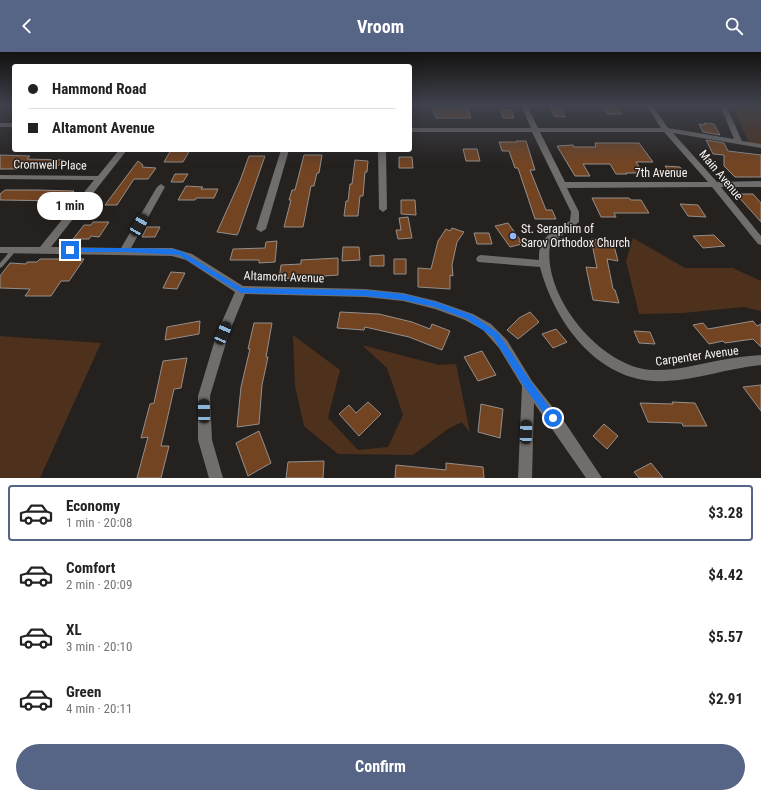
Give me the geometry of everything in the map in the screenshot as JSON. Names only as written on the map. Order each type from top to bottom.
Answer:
[{"type":"street","points":[[0,125],[12,125]]},
{"type":"street","name":"Carpenter Avenue","points":[[533,125],[575,212],[575,219],[571,225],[551,238],[545,244],[544,264],[562,314],[575,330],[605,358],[629,372],[645,375],[680,374],[729,364],[761,360]]},
{"type":"street","name":"Main Avenue","points":[[663,125],[715,184],[761,242]]},
{"type":"street","points":[[732,125],[739,142]]},
{"type":"street","points":[[412,130],[666,130],[761,146]]},
{"type":"street","points":[[43,250],[120,152]]},
{"type":"street","points":[[261,229],[284,152]]},
{"type":"street","points":[[382,152],[383,208]]},
{"type":"street","name":"Cromwell Place","points":[[0,177],[100,178]]},
{"type":"street","name":"7th Avenue","points":[[562,185],[761,184]]},
{"type":"street","points":[[125,250],[161,187]]},
{"type":"street","name":"Altamont Avenue","points":[[0,250],[125,250],[172,252],[181,254],[241,290],[365,293],[410,298],[436,305],[469,317],[487,328],[502,344],[528,385],[562,428],[594,478]]},
{"type":"street","points":[[481,259],[544,264]]},
{"type":"street","points":[[216,478],[205,440],[204,396],[223,333],[241,290]]},
{"type":"street","points":[[525,478],[528,385]]},
{"type":"lane","points":[[0,266],[13,250]]},
{"type":"shaded area","points":[[741,125],[761,125],[761,145],[749,143]]},
{"type":"shaded area","points":[[633,238],[685,268],[733,268],[761,281],[761,311],[744,307],[683,313],[639,314],[626,261]]},
{"type":"shaded area","points":[[293,335],[340,370],[328,418],[358,450],[388,447],[403,415],[387,368],[362,345],[439,365],[456,364],[470,433],[462,422],[448,429],[413,455],[338,454],[304,426],[295,386]]},
{"type":"shaded area","points":[[0,336],[101,343],[40,478],[0,478]]},
{"type":"building","points":[[699,125],[714,125],[720,135],[703,132]]},
{"type":"building","points":[[706,140],[724,143],[728,151],[761,155],[761,177],[735,177],[724,166],[724,155],[713,154]]},
{"type":"building","points":[[516,141],[526,141],[535,170],[530,170],[546,210],[552,210],[556,219],[535,219],[518,168],[515,168],[509,151],[502,151],[499,142],[517,142]]},
{"type":"building","points":[[595,143],[639,143],[653,162],[636,162],[643,173],[626,173],[627,174],[616,174],[610,164],[583,164],[590,176],[575,176],[557,146],[573,145],[574,147],[596,147]]},
{"type":"building","points":[[463,149],[477,149],[480,161],[466,161]]},
{"type":"building","points":[[170,152],[189,152],[183,162],[164,162]]},
{"type":"building","points":[[0,155],[30,156],[27,159],[64,160],[56,168],[18,167],[16,169],[0,169]]},
{"type":"building","points":[[304,155],[322,155],[319,173],[317,173],[314,186],[311,186],[303,227],[284,227],[291,200],[289,200],[292,190],[295,190]]},
{"type":"building","points":[[249,156],[265,156],[239,231],[237,235],[217,232],[240,181]]},
{"type":"building","points":[[399,157],[412,157],[413,168],[399,168]]},
{"type":"building","points":[[355,160],[368,161],[367,172],[365,172],[363,196],[360,196],[358,216],[344,216],[350,184],[352,184]]},
{"type":"building","points":[[138,161],[143,165],[142,167],[156,168],[148,179],[134,179],[117,205],[105,205]]},
{"type":"building","points":[[665,166],[680,167],[686,176],[671,175]]},
{"type":"building","points":[[175,174],[188,174],[183,182],[171,182]]},
{"type":"building","points":[[186,186],[203,187],[201,189],[218,189],[214,198],[178,200]]},
{"type":"building","points":[[5,190],[74,191],[65,201],[0,200],[0,194]]},
{"type":"building","points":[[736,194],[753,194],[761,203],[761,222]]},
{"type":"building","points":[[592,198],[629,198],[631,200],[641,200],[649,213],[614,213],[616,217],[601,217]]},
{"type":"building","points":[[401,200],[415,200],[416,215],[401,214]]},
{"type":"building","points":[[680,204],[698,205],[706,217],[688,216]]},
{"type":"building","points":[[408,217],[412,238],[398,239],[396,230],[401,230],[399,218]]},
{"type":"building","points":[[93,222],[109,222],[99,237],[91,236],[89,239],[73,239],[84,225],[91,225]]},
{"type":"building","name":"St. Seraphim of Sarov Orthodox Church","points":[[508,223],[522,244],[510,247],[495,226]]},
{"type":"building","points":[[147,227],[160,227],[155,237],[142,237]]},
{"type":"building","points":[[452,228],[464,232],[457,242],[452,265],[453,276],[450,275],[450,289],[418,287],[418,268],[431,269],[438,241],[446,229],[450,231]]},
{"type":"building","points":[[474,233],[489,233],[492,244],[477,244]]},
{"type":"building","points":[[714,235],[725,246],[703,248],[693,236]]},
{"type":"building","points":[[591,239],[613,242],[618,261],[607,259],[613,289],[615,290],[619,303],[593,300],[586,267],[597,268]]},
{"type":"building","points":[[277,241],[275,262],[259,263],[259,260],[230,260],[233,249],[265,248],[266,242]]},
{"type":"building","points":[[343,247],[359,247],[360,260],[342,261]]},
{"type":"building","points":[[384,255],[384,266],[370,266],[370,256]]},
{"type":"building","points":[[338,258],[338,275],[279,279],[281,265],[301,264],[301,260]]},
{"type":"building","points":[[40,259],[84,259],[69,281],[61,281],[51,296],[25,296],[30,289],[0,288],[0,276],[10,263],[26,264],[27,262],[37,262]]},
{"type":"building","points":[[394,259],[406,259],[406,274],[394,274]]},
{"type":"building","points":[[171,272],[185,273],[177,289],[163,288]]},
{"type":"building","points":[[340,312],[379,314],[412,322],[430,329],[432,324],[450,331],[442,350],[409,337],[365,327],[364,330],[337,328]]},
{"type":"building","points":[[530,312],[539,322],[518,339],[507,330],[519,318]]},
{"type":"building","points":[[200,321],[199,334],[165,340],[167,327]]},
{"type":"building","points":[[753,321],[757,326],[761,324],[761,347],[753,339],[725,343],[723,341],[709,344],[693,325],[703,323],[708,329]]},
{"type":"building","points":[[254,323],[272,323],[266,357],[268,357],[262,385],[259,424],[237,427],[241,387],[250,349],[248,349]]},
{"type":"building","points":[[556,329],[567,342],[553,348],[542,334]]},
{"type":"building","points":[[634,331],[650,332],[655,344],[639,343]]},
{"type":"building","points":[[482,351],[496,375],[478,381],[464,357]]},
{"type":"building","points":[[187,358],[181,388],[174,389],[161,446],[169,446],[161,478],[137,478],[148,437],[141,438],[150,404],[154,403],[163,361]]},
{"type":"building","points":[[761,385],[761,411],[743,387]]},
{"type":"building","points":[[368,402],[381,414],[359,436],[339,414],[349,405],[356,413]]},
{"type":"building","points":[[672,402],[695,403],[707,426],[683,426],[682,423],[648,422],[640,403],[673,404]]},
{"type":"building","points":[[481,404],[503,409],[500,438],[478,432]]},
{"type":"building","points":[[604,424],[618,436],[607,449],[593,436]]},
{"type":"building","points":[[259,431],[271,463],[248,476],[236,443]]},
{"type":"building","points":[[324,461],[323,478],[286,478],[288,462]]},
{"type":"building","points":[[446,463],[483,467],[484,478],[395,478],[396,465],[446,470]]},
{"type":"building","points":[[651,463],[663,478],[639,478],[634,472]]},
{"type":"place","name":"St. Seraphim of Sarov Orthodox Church","points":[[513,236]]},
{"type":"route","points":[[70,250],[125,250],[172,252],[181,254],[189,257],[241,290],[365,293],[403,297],[436,305],[469,317],[496,335],[528,385],[553,418]]}]
